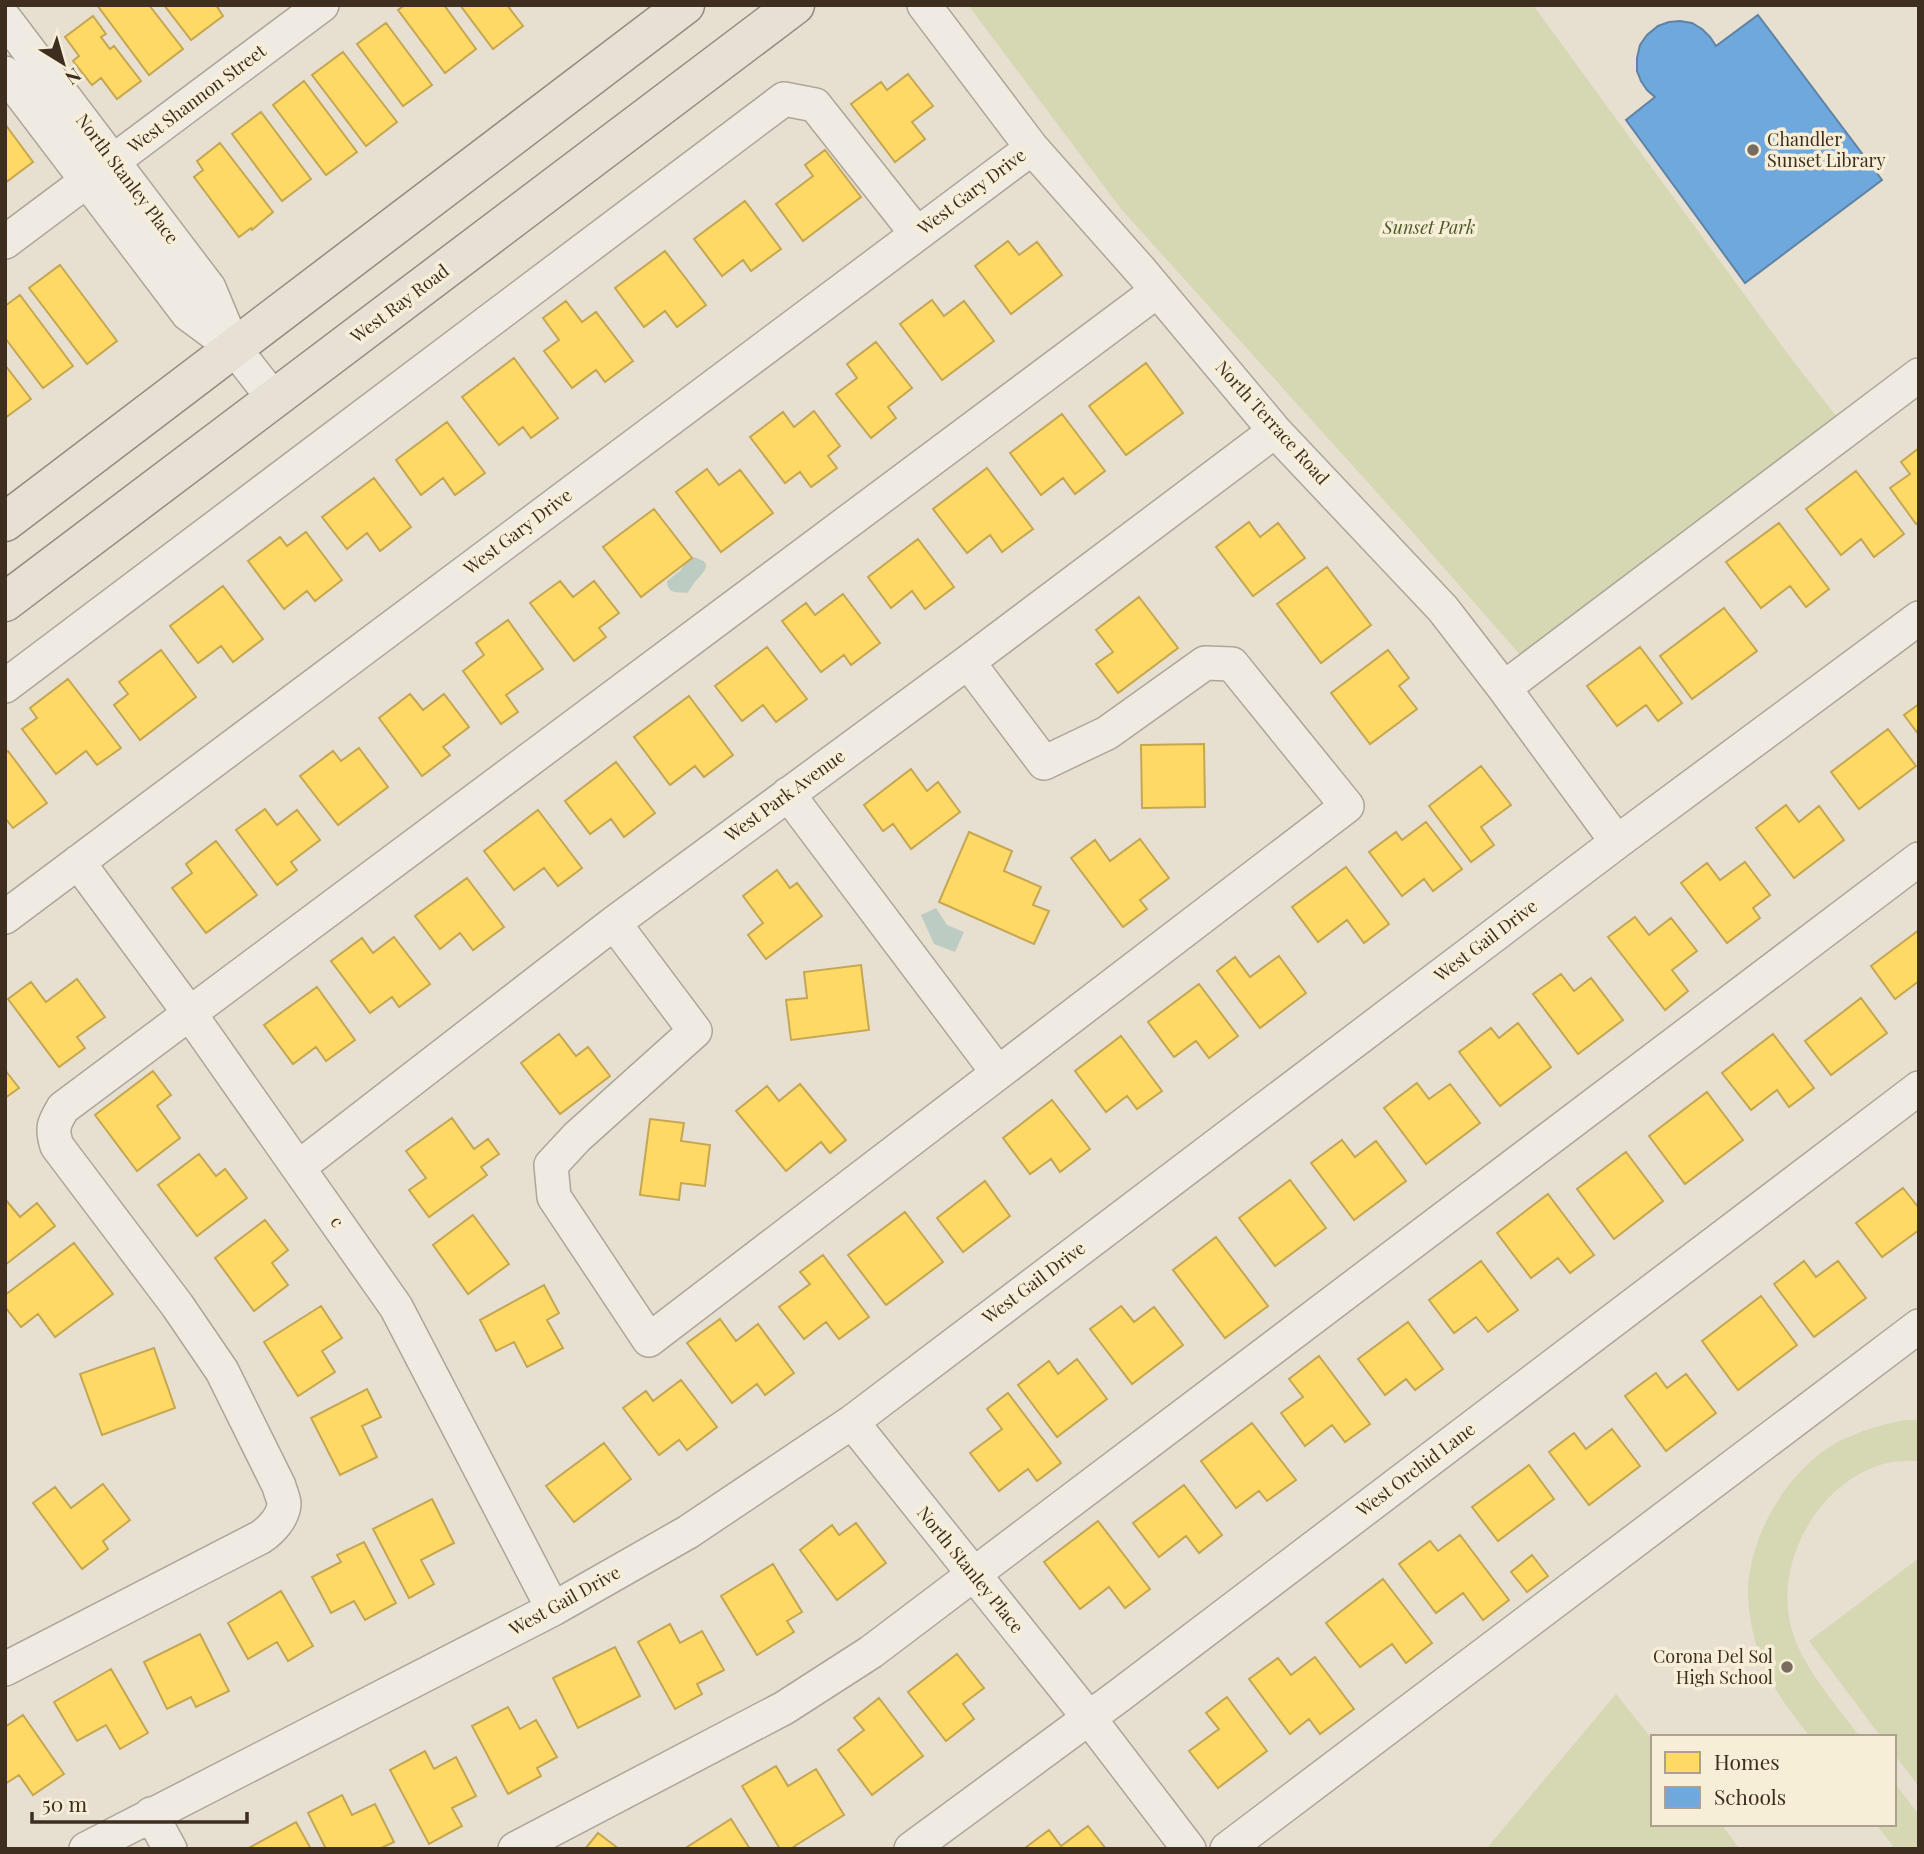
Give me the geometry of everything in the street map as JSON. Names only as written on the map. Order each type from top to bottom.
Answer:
[{"type":"main road","points":[[5,522],[685,5]]},
{"type":"main road","name":"West Ray Road","points":[[5,603],[795,5]]},
{"type":"street","name":"West Shannon Street","points":[[5,242],[322,5]]},
{"type":"street","name":"North Terrace Road","points":[[924,5],[1032,148],[1157,290],[1275,431],[1443,609],[1617,842]]},
{"type":"street","name":"North Stanley Place","points":[[5,19],[209,288],[234,348]]},
{"type":"street","name":"North Stanley Place","points":[[5,73],[188,314],[234,348],[274,399]]},
{"type":"street","points":[[5,686],[784,99],[815,105],[917,234]]},
{"type":"street","name":"West Gary Drive","points":[[5,917],[1032,148]]},
{"type":"street","points":[[5,1669],[261,1537],[271,1529],[284,1503],[279,1486],[222,1371],[177,1305],[57,1146],[52,1132],[63,1108],[1157,290]]},
{"type":"street","points":[[1504,688],[1919,374]]},
{"type":"street","name":"West Park Avenue","points":[[299,1167],[614,923],[1275,431]]},
{"type":"street","name":"West Gail Drive","points":[[86,1849],[553,1609],[688,1532],[852,1422],[1617,842],[1919,618]]},
{"type":"street","points":[[614,923],[695,1031],[577,1137],[551,1165],[554,1197],[649,1340],[1347,806],[1232,664],[1205,663],[1107,733],[1044,763],[968,662]]},
{"type":"street","points":[[788,794],[998,1073]]},
{"type":"street","points":[[515,1849],[784,1708],[871,1652],[1919,859]]},
{"type":"street","name":"c","points":[[78,862],[190,1014],[396,1307],[553,1609]]},
{"type":"street","name":"West Orchid Lane","points":[[911,1849],[1089,1718],[1919,1088]]},
{"type":"street","points":[[1227,1849],[1919,1326]]},
{"type":"street","name":"North Stanley Place","points":[[852,1422],[1089,1718],[1189,1849]]},
{"type":"street","points":[[151,1814],[170,1849]]},
{"type":"green space","name":"Sunset Park","points":[[968,5],[1533,5],[1790,357],[1837,417],[1521,656],[1121,209]]},
{"type":"green space","points":[[1904,1420],[1919,1420],[1919,1461],[1887,1463],[1863,1472],[1842,1486],[1823,1504],[1808,1525],[1797,1548],[1787,1598],[1790,1623],[1801,1653],[1819,1683],[1858,1735],[1809,1735],[1778,1694],[1759,1655],[1748,1598],[1753,1556],[1768,1517],[1805,1466],[1838,1442],[1870,1429]]},
{"type":"green space","points":[[1919,1558],[1919,1787],[1896,1757],[1896,1735],[1880,1735],[1809,1641]]},
{"type":"green space","points":[[1616,1694],[1651,1738],[1651,1826],[1723,1826],[1740,1849],[1486,1849]]},
{"type":"green space","points":[[1896,1785],[1919,1815],[1919,1849],[1895,1849],[1878,1826],[1896,1826]]},
{"type":"shaded area","points":[[693,557],[705,562],[704,572],[687,593],[671,590],[667,581]]},
{"type":"shaded area","points":[[936,908],[947,925],[964,932],[955,952],[934,944],[921,915]]},
{"type":"building: Homes","points":[[97,5],[149,5],[183,49],[149,75]]},
{"type":"building: Homes","points":[[164,5],[216,5],[223,16],[191,40]]},
{"type":"building: Homes","points":[[405,5],[444,5],[476,49],[445,73],[398,10]]},
{"type":"building: Homes","points":[[460,5],[507,5],[523,26],[493,49]]},
{"type":"building: Homes","points":[[93,16],[106,34],[101,37],[110,49],[114,46],[141,81],[117,99],[101,78],[92,85],[73,61],[79,56],[65,37]]},
{"type":"building: Homes","points":[[386,23],[432,85],[403,106],[357,44]]},
{"type":"building: Homes","points":[[343,52],[397,122],[366,146],[312,75]]},
{"type":"building: Homes","points":[[908,74],[933,106],[912,122],[925,139],[895,162],[851,104],[881,82],[887,90]]},
{"type":"building: Homes","points":[[304,81],[357,152],[326,175],[273,105]]},
{"type":"building: Homes","points":[[261,112],[311,179],[282,201],[232,134]]},
{"type":"building: Homes","points":[[5,124],[33,162],[5,183]]},
{"type":"building: Homes","points":[[220,143],[273,212],[239,237],[194,177],[203,170],[197,161]]},
{"type":"building: Homes","points":[[825,150],[861,197],[803,241],[776,204],[813,176],[805,165]]},
{"type":"building: Homes","points":[[745,201],[781,249],[751,271],[743,260],[722,276],[694,239]]},
{"type":"building: Homes","points":[[1008,241],[1019,255],[1037,242],[1062,275],[1011,314],[975,266]]},
{"type":"building: Homes","points":[[665,251],[706,305],[677,327],[665,311],[644,327],[615,288]]},
{"type":"building: Homes","points":[[60,265],[117,341],[87,364],[29,288]]},
{"type":"building: Homes","points":[[20,295],[73,366],[43,388],[5,338],[5,306]]},
{"type":"building: Homes","points":[[932,300],[944,316],[964,301],[994,341],[942,380],[900,324]]},
{"type":"building: Homes","points":[[566,301],[582,322],[596,312],[633,361],[605,382],[596,370],[572,388],[544,351],[559,340],[543,318]]},
{"type":"building: Homes","points":[[876,342],[912,388],[888,407],[896,418],[871,438],[836,394],[857,378],[847,364]]},
{"type":"building: Homes","points":[[514,358],[558,418],[531,438],[523,427],[499,445],[462,397]]},
{"type":"building: Homes","points":[[1146,363],[1183,413],[1126,455],[1089,406]]},
{"type":"building: Homes","points":[[5,365],[31,399],[5,418]]},
{"type":"building: Homes","points":[[814,411],[840,446],[828,456],[837,468],[811,487],[800,472],[785,483],[750,437],[783,412],[794,427]]},
{"type":"building: Homes","points":[[1062,414],[1105,471],[1075,494],[1063,478],[1041,495],[1010,453]]},
{"type":"building: Homes","points":[[447,422],[485,473],[455,495],[443,478],[421,495],[396,460]]},
{"type":"building: Homes","points":[[1919,448],[1919,522],[1916,524],[1890,488],[1910,474],[1901,462]]},
{"type":"building: Homes","points":[[987,468],[1033,529],[1002,552],[990,535],[967,553],[933,509]]},
{"type":"building: Homes","points":[[707,469],[719,485],[740,470],[773,513],[721,552],[676,492]]},
{"type":"building: Homes","points":[[1856,471],[1904,534],[1874,557],[1861,539],[1841,555],[1806,509]]},
{"type":"building: Homes","points":[[374,478],[411,527],[380,551],[367,533],[347,549],[322,517]]},
{"type":"building: Homes","points":[[654,509],[692,558],[641,597],[603,547]]},
{"type":"building: Homes","points":[[1249,522],[1260,537],[1278,523],[1305,558],[1253,596],[1216,547]]},
{"type":"building: Homes","points":[[1779,523],[1829,589],[1806,607],[1790,586],[1761,608],[1726,562]]},
{"type":"building: Homes","points":[[306,532],[342,580],[315,601],[307,591],[284,609],[248,561],[280,537],[287,546]]},
{"type":"building: Homes","points":[[918,539],[954,587],[925,609],[912,591],[891,608],[868,577]]},
{"type":"building: Homes","points":[[1327,567],[1371,625],[1321,663],[1277,604]]},
{"type":"building: Homes","points":[[560,581],[573,597],[594,581],[619,613],[599,628],[606,637],[574,661],[530,603]]},
{"type":"building: Homes","points":[[223,586],[263,639],[233,662],[221,646],[198,663],[170,626]]},
{"type":"building: Homes","points":[[843,594],[880,643],[851,665],[844,655],[821,672],[782,621],[806,603],[815,615]]},
{"type":"building: Homes","points":[[1139,597],[1178,648],[1118,693],[1096,664],[1113,652],[1096,630]]},
{"type":"building: Homes","points":[[1724,608],[1757,651],[1692,699],[1660,656]]},
{"type":"building: Homes","points":[[508,620],[543,669],[506,695],[518,712],[501,724],[463,671],[484,655],[476,643]]},
{"type":"building: Homes","points":[[767,647],[807,699],[776,722],[763,705],[742,721],[715,686]]},
{"type":"building: Homes","points":[[1640,647],[1682,703],[1658,721],[1646,705],[1617,726],[1587,686]]},
{"type":"building: Homes","points":[[161,650],[196,697],[140,740],[114,705],[128,694],[119,682]]},
{"type":"building: Homes","points":[[1388,650],[1409,678],[1399,686],[1417,709],[1370,744],[1331,693]]},
{"type":"building: Homes","points":[[68,679],[121,748],[97,765],[86,751],[56,774],[22,729],[37,718],[30,708]]},
{"type":"building: Homes","points":[[410,694],[423,710],[444,694],[469,727],[443,747],[450,755],[422,776],[379,718]]},
{"type":"building: Homes","points":[[689,696],[733,755],[704,777],[695,766],[670,785],[634,737]]},
{"type":"building: Homes","points":[[1919,704],[1919,735],[1904,715]]},
{"type":"building: Homes","points":[[1888,729],[1916,766],[1859,809],[1831,772]]},
{"type":"building: Homes","points":[[1204,744],[1205,807],[1142,808],[1141,745]]},
{"type":"building: Homes","points":[[359,748],[388,787],[338,825],[300,776],[333,751],[341,761]]},
{"type":"building: Homes","points":[[8,751],[47,803],[13,828],[5,818],[5,753]]},
{"type":"building: Homes","points":[[616,762],[655,813],[624,837],[611,819],[590,834],[565,801]]},
{"type":"building: Homes","points":[[1481,766],[1511,805],[1481,827],[1494,845],[1471,862],[1429,806]]},
{"type":"building: Homes","points":[[911,769],[927,791],[938,782],[960,812],[911,849],[893,824],[883,831],[864,805]]},
{"type":"building: Homes","points":[[1786,805],[1799,822],[1819,806],[1844,840],[1794,878],[1756,828]]},
{"type":"building: Homes","points":[[265,809],[277,825],[297,810],[320,840],[291,862],[297,870],[277,885],[236,830]]},
{"type":"building: Homes","points":[[538,810],[582,868],[558,886],[544,868],[514,890],[484,851]]},
{"type":"building: Homes","points":[[1426,822],[1462,869],[1433,891],[1424,879],[1402,896],[1369,852],[1396,832],[1402,840]]},
{"type":"building: Homes","points":[[969,832],[1012,851],[1004,871],[1041,887],[1033,905],[1049,911],[1034,944],[939,902]]},
{"type":"building: Homes","points":[[1140,839],[1169,878],[1140,900],[1147,909],[1123,927],[1071,858],[1095,840],[1110,861]]},
{"type":"building: Homes","points":[[216,841],[257,895],[206,933],[172,888],[192,873],[186,864]]},
{"type":"building: Homes","points":[[1745,862],[1770,895],[1753,908],[1760,918],[1727,943],[1681,883],[1707,863],[1720,880]]},
{"type":"building: Homes","points":[[1346,867],[1389,924],[1364,943],[1347,920],[1318,942],[1292,907]]},
{"type":"building: Homes","points":[[777,870],[790,888],[797,883],[822,916],[766,959],[748,935],[763,923],[743,896]]},
{"type":"building: Homes","points":[[467,878],[504,927],[473,950],[460,933],[440,949],[415,916]]},
{"type":"building: Homes","points":[[1635,917],[1649,935],[1671,918],[1697,951],[1672,970],[1688,991],[1665,1010],[1608,937]]},
{"type":"building: Homes","points":[[1919,930],[1919,981],[1895,999],[1871,966]]},
{"type":"building: Homes","points":[[394,937],[430,984],[399,1007],[392,997],[370,1013],[331,961],[362,938],[373,953]]},
{"type":"building: Homes","points":[[1279,956],[1306,993],[1260,1028],[1217,971],[1235,957],[1250,977]]},
{"type":"building: Homes","points":[[861,965],[869,1030],[791,1040],[786,1000],[807,998],[804,972]]},
{"type":"building: Homes","points":[[1561,974],[1574,991],[1591,978],[1623,1020],[1578,1054],[1533,994]]},
{"type":"building: Homes","points":[[77,979],[105,1017],[77,1037],[85,1048],[59,1067],[8,999],[31,982],[46,1002]]},
{"type":"building: Homes","points":[[1199,984],[1238,1036],[1209,1058],[1196,1041],[1174,1057],[1148,1022]]},
{"type":"building: Homes","points":[[317,987],[355,1040],[326,1061],[316,1047],[293,1064],[264,1025]]},
{"type":"building: Homes","points":[[1861,998],[1887,1033],[1831,1075],[1805,1041]]},
{"type":"building: Homes","points":[[1518,1023],[1551,1067],[1500,1106],[1459,1052],[1491,1028],[1499,1038]]},
{"type":"building: Homes","points":[[559,1034],[576,1056],[588,1047],[610,1076],[560,1114],[521,1063]]},
{"type":"building: Homes","points":[[1773,1034],[1814,1088],[1789,1107],[1777,1090],[1751,1110],[1722,1073]]},
{"type":"building: Homes","points":[[1121,1036],[1162,1091],[1137,1109],[1127,1096],[1106,1112],[1075,1071]]},
{"type":"building: Homes","points":[[5,1070],[19,1088],[5,1098]]},
{"type":"building: Homes","points":[[153,1071],[171,1095],[157,1106],[180,1138],[137,1171],[95,1115]]},
{"type":"building: Homes","points":[[1417,1083],[1429,1099],[1450,1084],[1480,1123],[1426,1164],[1384,1108]]},
{"type":"building: Homes","points":[[800,1084],[846,1140],[830,1153],[821,1142],[786,1171],[736,1111],[767,1086],[779,1101]]},
{"type":"building: Homes","points":[[1707,1092],[1743,1140],[1685,1184],[1649,1136]]},
{"type":"building: Homes","points":[[1052,1100],[1090,1149],[1060,1172],[1051,1159],[1030,1174],[1003,1138]]},
{"type":"building: Homes","points":[[452,1118],[474,1149],[488,1139],[499,1154],[481,1167],[487,1175],[429,1217],[409,1190],[426,1178],[406,1151]]},
{"type":"building: Homes","points":[[650,1119],[684,1123],[681,1141],[710,1145],[705,1186],[681,1183],[679,1200],[640,1195]]},
{"type":"building: Homes","points":[[1342,1140],[1355,1157],[1376,1141],[1406,1181],[1354,1220],[1311,1163]]},
{"type":"building: Homes","points":[[1626,1152],[1663,1201],[1614,1239],[1577,1189]]},
{"type":"building: Homes","points":[[199,1154],[216,1176],[225,1169],[247,1198],[197,1236],[158,1185]]},
{"type":"building: Homes","points":[[1290,1180],[1326,1228],[1275,1266],[1239,1218]]},
{"type":"building: Homes","points":[[985,1181],[1010,1216],[963,1252],[937,1218]]},
{"type":"building: Homes","points":[[1903,1188],[1919,1208],[1919,1230],[1882,1257],[1856,1223]]},
{"type":"building: Homes","points":[[1548,1194],[1594,1255],[1570,1273],[1558,1258],[1531,1278],[1497,1233]]},
{"type":"building: Homes","points":[[5,1199],[20,1217],[37,1203],[55,1226],[5,1265]]},
{"type":"building: Homes","points":[[905,1212],[943,1262],[886,1305],[848,1255]]},
{"type":"building: Homes","points":[[473,1215],[509,1264],[468,1294],[433,1245]]},
{"type":"building: Homes","points":[[265,1220],[288,1250],[272,1263],[288,1285],[254,1311],[215,1258]]},
{"type":"building: Homes","points":[[1216,1237],[1268,1306],[1225,1338],[1173,1270]]},
{"type":"building: Homes","points":[[74,1243],[113,1294],[55,1337],[38,1314],[21,1327],[5,1307],[5,1295]]},
{"type":"building: Homes","points":[[823,1255],[869,1317],[839,1339],[826,1322],[804,1339],[779,1307],[810,1284],[800,1272]]},
{"type":"building: Homes","points":[[1481,1261],[1518,1310],[1488,1332],[1476,1317],[1454,1333],[1429,1300]]},
{"type":"building: Homes","points":[[1804,1261],[1816,1277],[1838,1261],[1866,1298],[1814,1337],[1774,1284]]},
{"type":"building: Homes","points":[[544,1285],[559,1313],[547,1320],[563,1348],[527,1367],[514,1342],[496,1351],[480,1320]]},
{"type":"building: Homes","points":[[1761,1296],[1797,1345],[1738,1390],[1702,1341]]},
{"type":"building: Homes","points":[[321,1306],[342,1338],[322,1351],[335,1372],[298,1396],[264,1342]]},
{"type":"building: Homes","points":[[1121,1306],[1134,1322],[1154,1307],[1183,1345],[1132,1384],[1090,1329]]},
{"type":"building: Homes","points":[[720,1319],[736,1341],[758,1324],[794,1373],[765,1395],[757,1384],[732,1403],[687,1343]]},
{"type":"building: Homes","points":[[1408,1322],[1443,1369],[1415,1390],[1406,1379],[1385,1395],[1358,1359]]},
{"type":"building: Homes","points":[[154,1348],[175,1408],[102,1435],[80,1374]]},
{"type":"building: Homes","points":[[1319,1356],[1370,1424],[1345,1442],[1332,1425],[1305,1446],[1281,1413],[1303,1397],[1289,1379]]},
{"type":"building: Homes","points":[[1077,1359],[1107,1399],[1057,1437],[1018,1385],[1049,1361],[1058,1374]]},
{"type":"building: Homes","points":[[1656,1373],[1667,1388],[1686,1374],[1716,1413],[1666,1451],[1625,1396]]},
{"type":"building: Homes","points":[[681,1380],[717,1427],[687,1450],[679,1440],[659,1455],[623,1408],[646,1391],[653,1401]]},
{"type":"building: Homes","points":[[367,1389],[381,1417],[362,1426],[377,1457],[340,1475],[311,1418]]},
{"type":"building: Homes","points":[[1008,1393],[1061,1463],[1037,1481],[1028,1469],[999,1491],[970,1453],[1002,1429],[987,1409]]},
{"type":"building: Homes","points":[[1252,1423],[1296,1480],[1267,1501],[1259,1491],[1236,1508],[1201,1461]]},
{"type":"building: Homes","points":[[1612,1429],[1640,1466],[1589,1505],[1549,1452],[1574,1433],[1586,1449]]},
{"type":"building: Homes","points":[[604,1443],[631,1479],[574,1522],[546,1486]]},
{"type":"building: Homes","points":[[1529,1465],[1554,1499],[1498,1541],[1472,1507]]},
{"type":"building: Homes","points":[[103,1484],[130,1520],[103,1541],[108,1549],[82,1569],[33,1503],[55,1487],[71,1508]]},
{"type":"building: Homes","points":[[1184,1485],[1222,1535],[1199,1553],[1186,1536],[1159,1557],[1133,1523]]},
{"type":"building: Homes","points":[[432,1499],[454,1543],[421,1560],[434,1584],[409,1598],[373,1529]]},
{"type":"building: Homes","points":[[1098,1521],[1150,1589],[1125,1608],[1109,1587],[1080,1609],[1044,1562]]},
{"type":"building: Homes","points":[[856,1523],[886,1563],[837,1600],[800,1550],[832,1525],[839,1535]]},
{"type":"building: Homes","points":[[1460,1535],[1509,1600],[1483,1620],[1463,1593],[1436,1613],[1399,1564],[1430,1541],[1438,1551]]},
{"type":"building: Homes","points":[[364,1542],[396,1603],[365,1620],[354,1601],[331,1613],[312,1577],[341,1562],[337,1555]]},
{"type":"building: Homes","points":[[1532,1555],[1548,1576],[1527,1592],[1511,1572]]},
{"type":"building: Homes","points":[[773,1564],[802,1612],[787,1621],[794,1632],[757,1655],[721,1596]]},
{"type":"building: Homes","points":[[1383,1579],[1432,1643],[1406,1663],[1392,1644],[1360,1667],[1326,1623]]},
{"type":"building: Homes","points":[[281,1591],[313,1646],[288,1661],[277,1642],[248,1659],[228,1623]]},
{"type":"building: Homes","points":[[670,1624],[680,1643],[702,1631],[724,1670],[697,1684],[702,1694],[675,1709],[638,1642]]},
{"type":"building: Homes","points":[[200,1634],[229,1691],[196,1707],[191,1697],[167,1709],[144,1662]]},
{"type":"building: Homes","points":[[615,1647],[640,1696],[578,1728],[553,1678]]},
{"type":"building: Homes","points":[[957,1654],[984,1688],[963,1704],[974,1719],[946,1741],[908,1692]]},
{"type":"building: Homes","points":[[1315,1657],[1354,1709],[1320,1734],[1309,1719],[1290,1734],[1249,1679],[1278,1658],[1291,1675]]},
{"type":"building: Homes","points":[[111,1669],[148,1733],[120,1749],[106,1725],[77,1741],[54,1702]]},
{"type":"building: Homes","points":[[1227,1697],[1267,1751],[1218,1788],[1189,1751],[1219,1729],[1206,1713]]},
{"type":"building: Homes","points":[[879,1698],[923,1756],[872,1795],[838,1750],[864,1730],[854,1718]]},
{"type":"building: Homes","points":[[508,1707],[520,1729],[536,1720],[557,1757],[537,1768],[541,1776],[508,1794],[472,1726]]},
{"type":"building: Homes","points":[[23,1715],[64,1774],[33,1795],[19,1775],[5,1784],[5,1727]]},
{"type":"building: Homes","points":[[425,1751],[434,1769],[456,1757],[476,1796],[452,1808],[462,1826],[429,1844],[390,1770]]},
{"type":"building: Homes","points":[[776,1766],[788,1786],[816,1769],[844,1815],[790,1849],[780,1849],[742,1786]]},
{"type":"building: Homes","points":[[342,1795],[352,1815],[375,1804],[394,1842],[379,1849],[326,1849],[308,1813]]},
{"type":"building: Homes","points":[[731,1819],[750,1849],[684,1849]]},
{"type":"building: Homes","points":[[296,1822],[311,1849],[247,1849]]},
{"type":"building: Homes","points":[[1088,1826],[1106,1849],[1025,1848],[1049,1830],[1061,1846]]},
{"type":"building: Homes","points":[[598,1833],[619,1849],[585,1849]]},
{"type":"building: Schools","name":"Chandler Sunset Library","points":[[1758,15],[1882,180],[1745,283],[1626,120],[1655,97],[1641,81],[1637,71],[1637,58],[1640,45],[1658,26],[1680,21],[1692,23],[1702,29],[1716,46]]},
{"type":"place","name":"Chandler Sunset Library","points":[[1753,150]]},
{"type":"place","name":"Corona Del Sol High School","points":[[1787,1667]]}]
